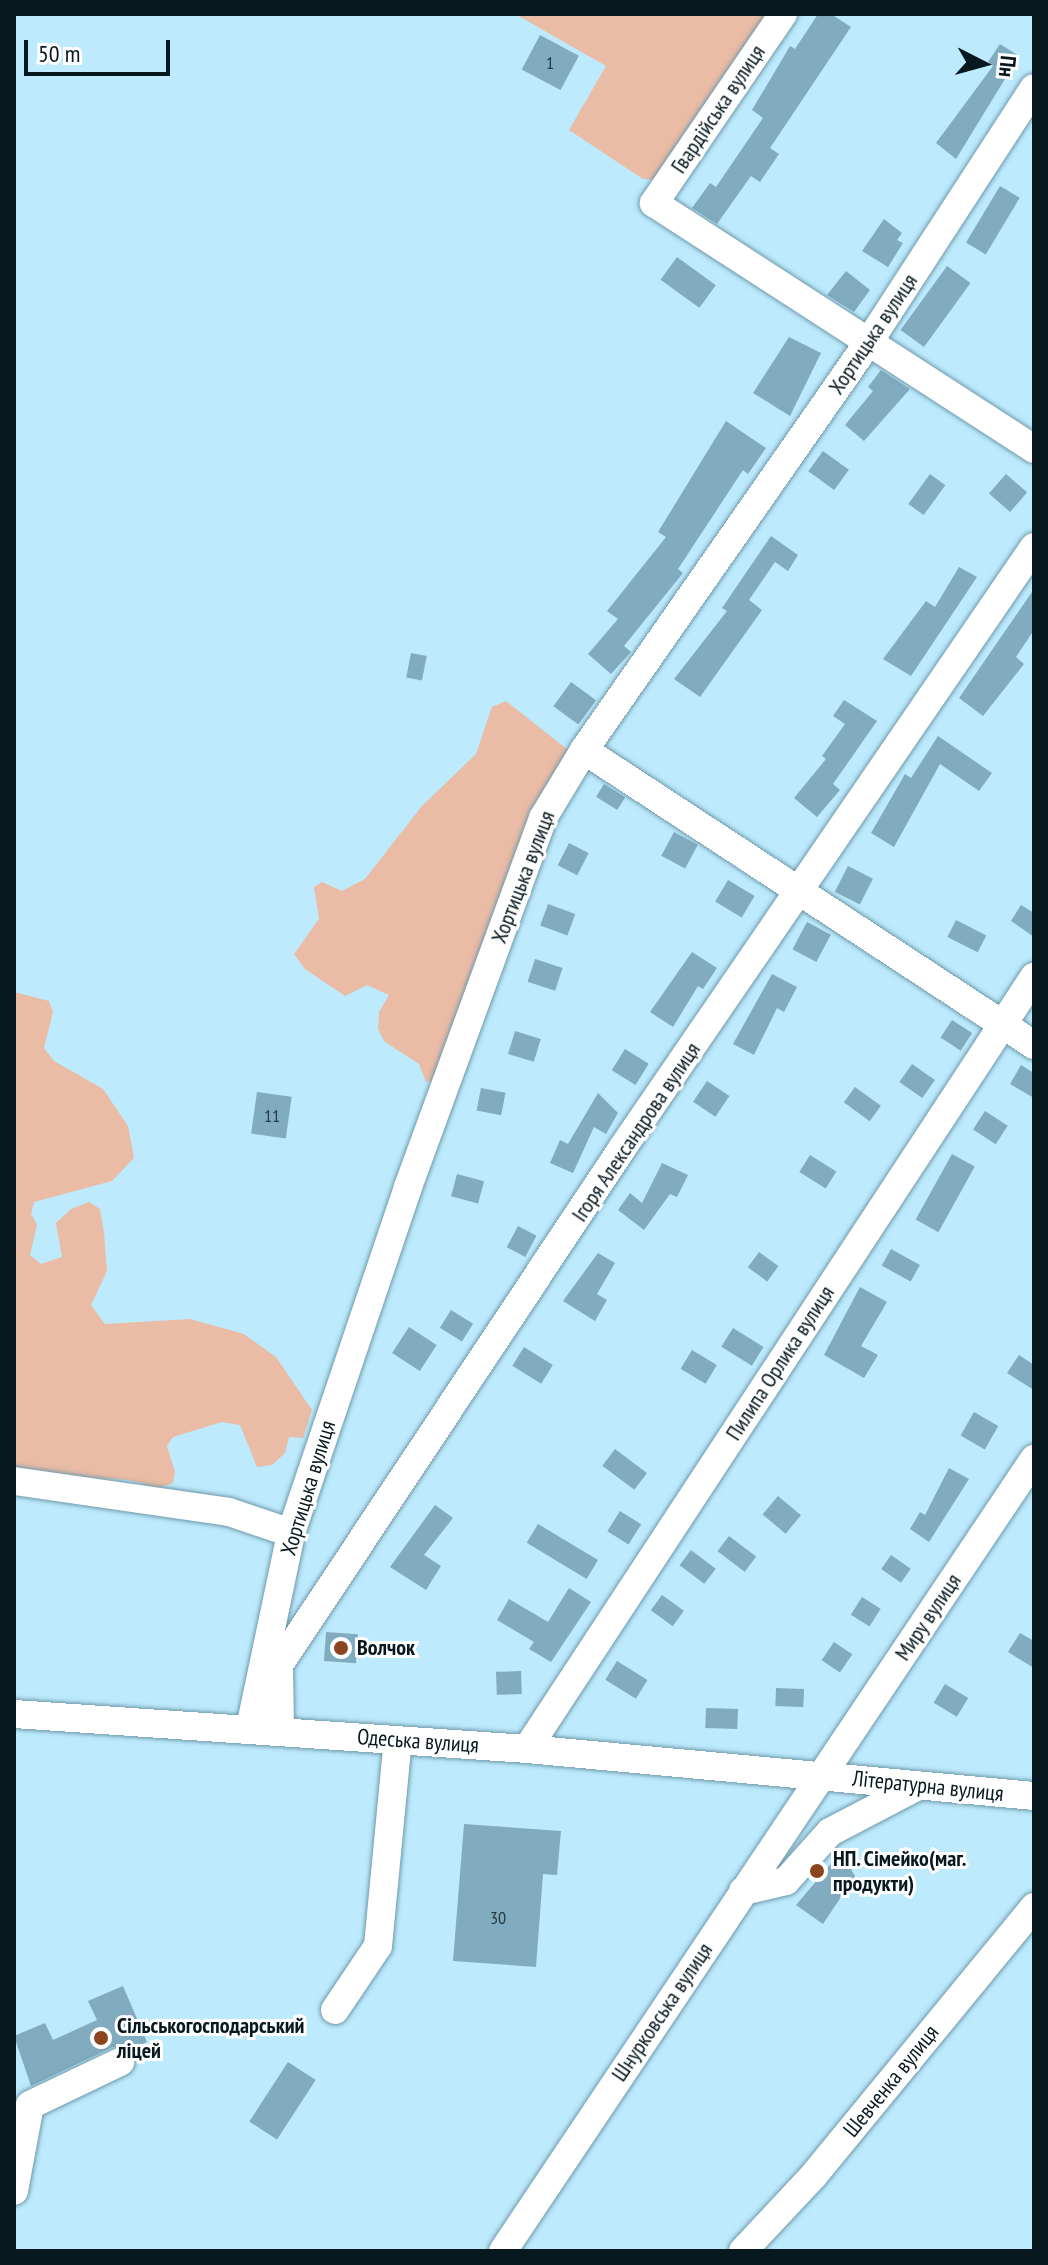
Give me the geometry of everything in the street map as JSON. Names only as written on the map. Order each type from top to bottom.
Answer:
[{"type":"street","name":"Гвардійська вулиця","points":[[783,14],[654,203],[867,345]]},
{"type":"street","name":"Хортицька вулиця","points":[[250,1728],[291,1533],[408,1187],[543,818],[584,750],[867,345],[1034,88]]},
{"type":"street","points":[[867,345],[1034,449]]},
{"type":"street","name":"Ігоря Александрова вулиця","points":[[280,1730],[279,1665],[1034,547]]},
{"type":"street","points":[[584,750],[802,889],[1034,1045]]},
{"type":"street","name":"Пилипа Орлика вулиця","points":[[527,1749],[1034,977]]},
{"type":"street","name":"Миру вулиця","points":[[822,1774],[1034,1459]]},
{"type":"street","points":[[14,1481],[229,1512],[291,1533]]},
{"type":"street","name":"Одеська вулиця","points":[[14,1714],[280,1730],[822,1774]]},
{"type":"street","points":[[335,2010],[378,1946],[398,1740]]},
{"type":"street","name":"Літературна вулиця","points":[[822,1774],[916,1787],[1034,1796]]},
{"type":"street","name":"Шнурковська вулиця","points":[[503,2251],[822,1774]]},
{"type":"street","points":[[743,1891],[786,1881],[830,1832],[916,1787]]},
{"type":"street","name":"Шевченка вулиця","points":[[743,2251],[814,2175],[1034,1907]]},
{"type":"street","points":[[14,2191],[22,2103],[120,2062]]},
{"type":"shaded area","points":[[515,14],[767,14],[658,180],[643,179],[569,130],[606,66]]},
{"type":"shaded area","points":[[506,701],[568,750],[435,1080],[426,1082],[419,1064],[385,1042],[378,1029],[379,1012],[389,995],[367,985],[345,996],[305,969],[294,954],[319,919],[314,887],[322,882],[342,891],[365,879],[422,806],[476,754],[492,707]]},
{"type":"shaded area","points":[[14,992],[49,1001],[53,1012],[44,1048],[54,1061],[103,1089],[128,1126],[134,1158],[112,1181],[34,1202],[31,1214],[37,1225],[30,1255],[41,1264],[62,1257],[56,1223],[71,1209],[89,1202],[100,1209],[107,1271],[91,1305],[105,1324],[190,1319],[244,1334],[276,1357],[312,1410],[303,1438],[289,1437],[285,1453],[272,1465],[257,1467],[240,1425],[222,1422],[173,1437],[167,1446],[175,1472],[173,1483],[159,1488],[128,1480],[14,1473]]},
{"type":"building","points":[[818,14],[831,14],[851,27],[770,148],[779,154],[760,182],[751,176],[717,224],[692,208],[710,183],[716,187],[763,118],[752,110],[790,46],[795,49]]},
{"type":"building","points":[[540,35],[579,56],[561,90],[522,69]]},
{"type":"building","points":[[1000,44],[1019,56],[956,159],[936,143],[993,66],[988,62]]},
{"type":"building","points":[[1000,186],[1020,198],[986,254],[966,243]]},
{"type":"building","points":[[884,219],[902,233],[897,240],[903,243],[888,267],[862,251]]},
{"type":"building","points":[[677,257],[716,285],[699,308],[661,280]]},
{"type":"building","points":[[947,266],[970,283],[924,347],[901,330]]},
{"type":"building","points":[[846,271],[870,290],[854,312],[827,295]]},
{"type":"building","points":[[789,337],[821,353],[790,416],[753,393]]},
{"type":"building","points":[[881,370],[910,389],[864,441],[845,425],[873,391],[868,387]]},
{"type":"building","points":[[726,421],[766,448],[748,474],[743,470],[678,569],[683,573],[624,646],[631,652],[611,674],[588,654],[618,619],[607,611],[666,537],[658,532]]},
{"type":"building","points":[[823,451],[849,470],[834,490],[808,471]]},
{"type":"building","points":[[930,474],[945,485],[924,515],[908,504]]},
{"type":"building","points":[[1006,474],[1027,492],[1010,512],[989,494]]},
{"type":"building","points":[[771,536],[798,555],[788,571],[775,562],[749,600],[762,610],[700,697],[674,679],[727,611],[722,608]]},
{"type":"building","points":[[959,567],[977,577],[911,676],[883,659],[926,601],[935,607]]},
{"type":"building","points":[[1034,589],[1034,630],[1016,657],[1024,664],[983,716],[959,698]]},
{"type":"building","points":[[411,653],[427,656],[422,681],[406,678]]},
{"type":"building","points":[[571,682],[596,700],[578,724],[553,706]]},
{"type":"building","points":[[844,700],[877,721],[833,784],[840,790],[817,817],[794,798],[826,759],[822,756],[845,724],[833,716]]},
{"type":"building","points":[[938,736],[992,773],[979,791],[940,764],[894,847],[871,833],[905,774],[911,778]]},
{"type":"building","points":[[604,784],[625,797],[617,810],[596,797]]},
{"type":"building","points":[[674,832],[698,845],[685,869],[661,856]]},
{"type":"building","points":[[569,843],[589,853],[577,875],[558,865]]},
{"type":"building","points":[[848,866],[873,879],[860,905],[835,892]]},
{"type":"building","points":[[728,880],[755,896],[742,917],[715,901]]},
{"type":"building","points":[[548,904],[575,914],[567,936],[540,926]]},
{"type":"building","points":[[1021,905],[1034,913],[1034,937],[1011,921]]},
{"type":"building","points":[[956,920],[986,935],[978,952],[947,937]]},
{"type":"building","points":[[807,922],[831,935],[816,962],[792,949]]},
{"type":"building","points":[[692,952],[717,968],[703,989],[698,986],[673,1027],[650,1012]]},
{"type":"building","points":[[535,959],[563,968],[555,991],[528,982]]},
{"type":"building","points":[[772,974],[797,987],[784,1012],[777,1008],[754,1055],[733,1044]]},
{"type":"building","points":[[952,1020],[972,1033],[961,1051],[941,1038]]},
{"type":"building","points":[[515,1031],[541,1039],[534,1062],[508,1054]]},
{"type":"building","points":[[625,1049],[649,1064],[635,1085],[612,1070]]},
{"type":"building","points":[[912,1064],[935,1080],[922,1098],[899,1082]]},
{"type":"building","points":[[1021,1065],[1034,1073],[1034,1098],[1010,1084]]},
{"type":"building","points":[[707,1081],[729,1096],[715,1117],[693,1102]]},
{"type":"building","points":[[855,1087],[881,1106],[870,1121],[844,1102]]},
{"type":"building","points":[[481,1088],[506,1093],[501,1115],[477,1111]]},
{"type":"building","points":[[257,1092],[292,1097],[286,1138],[251,1134]]},
{"type":"building","points":[[598,1093],[618,1113],[606,1134],[594,1127],[573,1173],[550,1163],[560,1140],[568,1144]]},
{"type":"building","points":[[985,1111],[1008,1126],[996,1144],[973,1129]]},
{"type":"building","points":[[952,1154],[975,1167],[938,1232],[916,1220]]},
{"type":"building","points":[[810,1155],[836,1171],[826,1188],[799,1172]]},
{"type":"building","points":[[662,1163],[688,1175],[677,1197],[670,1194],[644,1230],[618,1210],[630,1193],[642,1203]]},
{"type":"building","points":[[457,1174],[484,1181],[478,1203],[451,1196]]},
{"type":"building","points":[[518,1226],[537,1236],[525,1257],[507,1247]]},
{"type":"building","points":[[891,1249],[920,1265],[911,1282],[882,1266]]},
{"type":"building","points":[[759,1252],[778,1266],[767,1281],[748,1267]]},
{"type":"building","points":[[598,1253],[615,1263],[597,1294],[607,1300],[595,1321],[563,1301]]},
{"type":"building","points":[[860,1287],[887,1302],[861,1346],[878,1355],[864,1378],[824,1355]]},
{"type":"building","points":[[451,1310],[473,1324],[462,1342],[440,1328]]},
{"type":"building","points":[[409,1327],[437,1345],[420,1371],[392,1353]]},
{"type":"building","points":[[733,1328],[764,1347],[752,1366],[721,1347]]},
{"type":"building","points":[[524,1347],[553,1365],[541,1384],[512,1366]]},
{"type":"building","points":[[692,1350],[717,1365],[706,1384],[681,1369]]},
{"type":"building","points":[[1019,1355],[1034,1365],[1034,1390],[1007,1373]]},
{"type":"building","points":[[974,1412],[998,1426],[985,1449],[960,1435]]},
{"type":"building","points":[[615,1449],[647,1473],[634,1490],[602,1466]]},
{"type":"building","points":[[949,1468],[969,1479],[929,1542],[910,1529],[920,1512],[925,1515]]},
{"type":"building","points":[[778,1496],[801,1515],[786,1534],[763,1514]]},
{"type":"building","points":[[435,1505],[453,1518],[424,1555],[441,1566],[426,1590],[390,1567]]},
{"type":"building","points":[[620,1511],[641,1524],[628,1545],[607,1531]]},
{"type":"building","points":[[538,1524],[598,1560],[587,1579],[527,1543]]},
{"type":"building","points":[[729,1536],[756,1556],[745,1572],[718,1551]]},
{"type":"building","points":[[691,1550],[716,1569],[704,1584],[680,1565]]},
{"type":"building","points":[[891,1555],[911,1569],[901,1583],[881,1569]]},
{"type":"building","points":[[569,1588],[591,1602],[551,1662],[529,1649],[534,1642],[497,1620],[509,1599],[548,1622]]},
{"type":"building","points":[[662,1595],[684,1611],[673,1626],[651,1610]]},
{"type":"building","points":[[862,1597],[881,1609],[870,1626],[851,1615]]},
{"type":"building","name":"Волчок","points":[[326,1632],[358,1634],[356,1663],[324,1661]]},
{"type":"building","points":[[1020,1633],[1034,1641],[1034,1668],[1008,1652]]},
{"type":"building","points":[[834,1642],[852,1654],[840,1673],[822,1660]]},
{"type":"building","points":[[617,1661],[648,1680],[636,1699],[605,1680]]},
{"type":"building","points":[[521,1671],[522,1694],[497,1695],[496,1672]]},
{"type":"building","points":[[945,1684],[968,1698],[957,1717],[934,1703]]},
{"type":"building","points":[[776,1688],[804,1689],[803,1707],[775,1706]]},
{"type":"building","points":[[706,1708],[738,1709],[737,1729],[705,1728]]},
{"type":"building","points":[[464,1824],[561,1831],[557,1875],[543,1874],[536,1967],[453,1961]]},
{"type":"building","points":[[841,1852],[855,1876],[823,1924],[796,1905]]},
{"type":"building","name":"Сільськогосподарський ліцей","points":[[123,1986],[147,2042],[131,2049],[113,2047],[31,2086],[14,2036],[45,2023],[53,2040],[97,2020],[88,2001]]},
{"type":"building","points":[[288,2062],[316,2080],[277,2140],[249,2122]]},
{"type":"place","name":"Волчок","points":[[341,1648]]},
{"type":"place","name":"НП. Сімейко(маг. продукти)","points":[[817,1871]]},
{"type":"place","name":"Сільськогосподарський ліцей","points":[[101,2038]]}]
